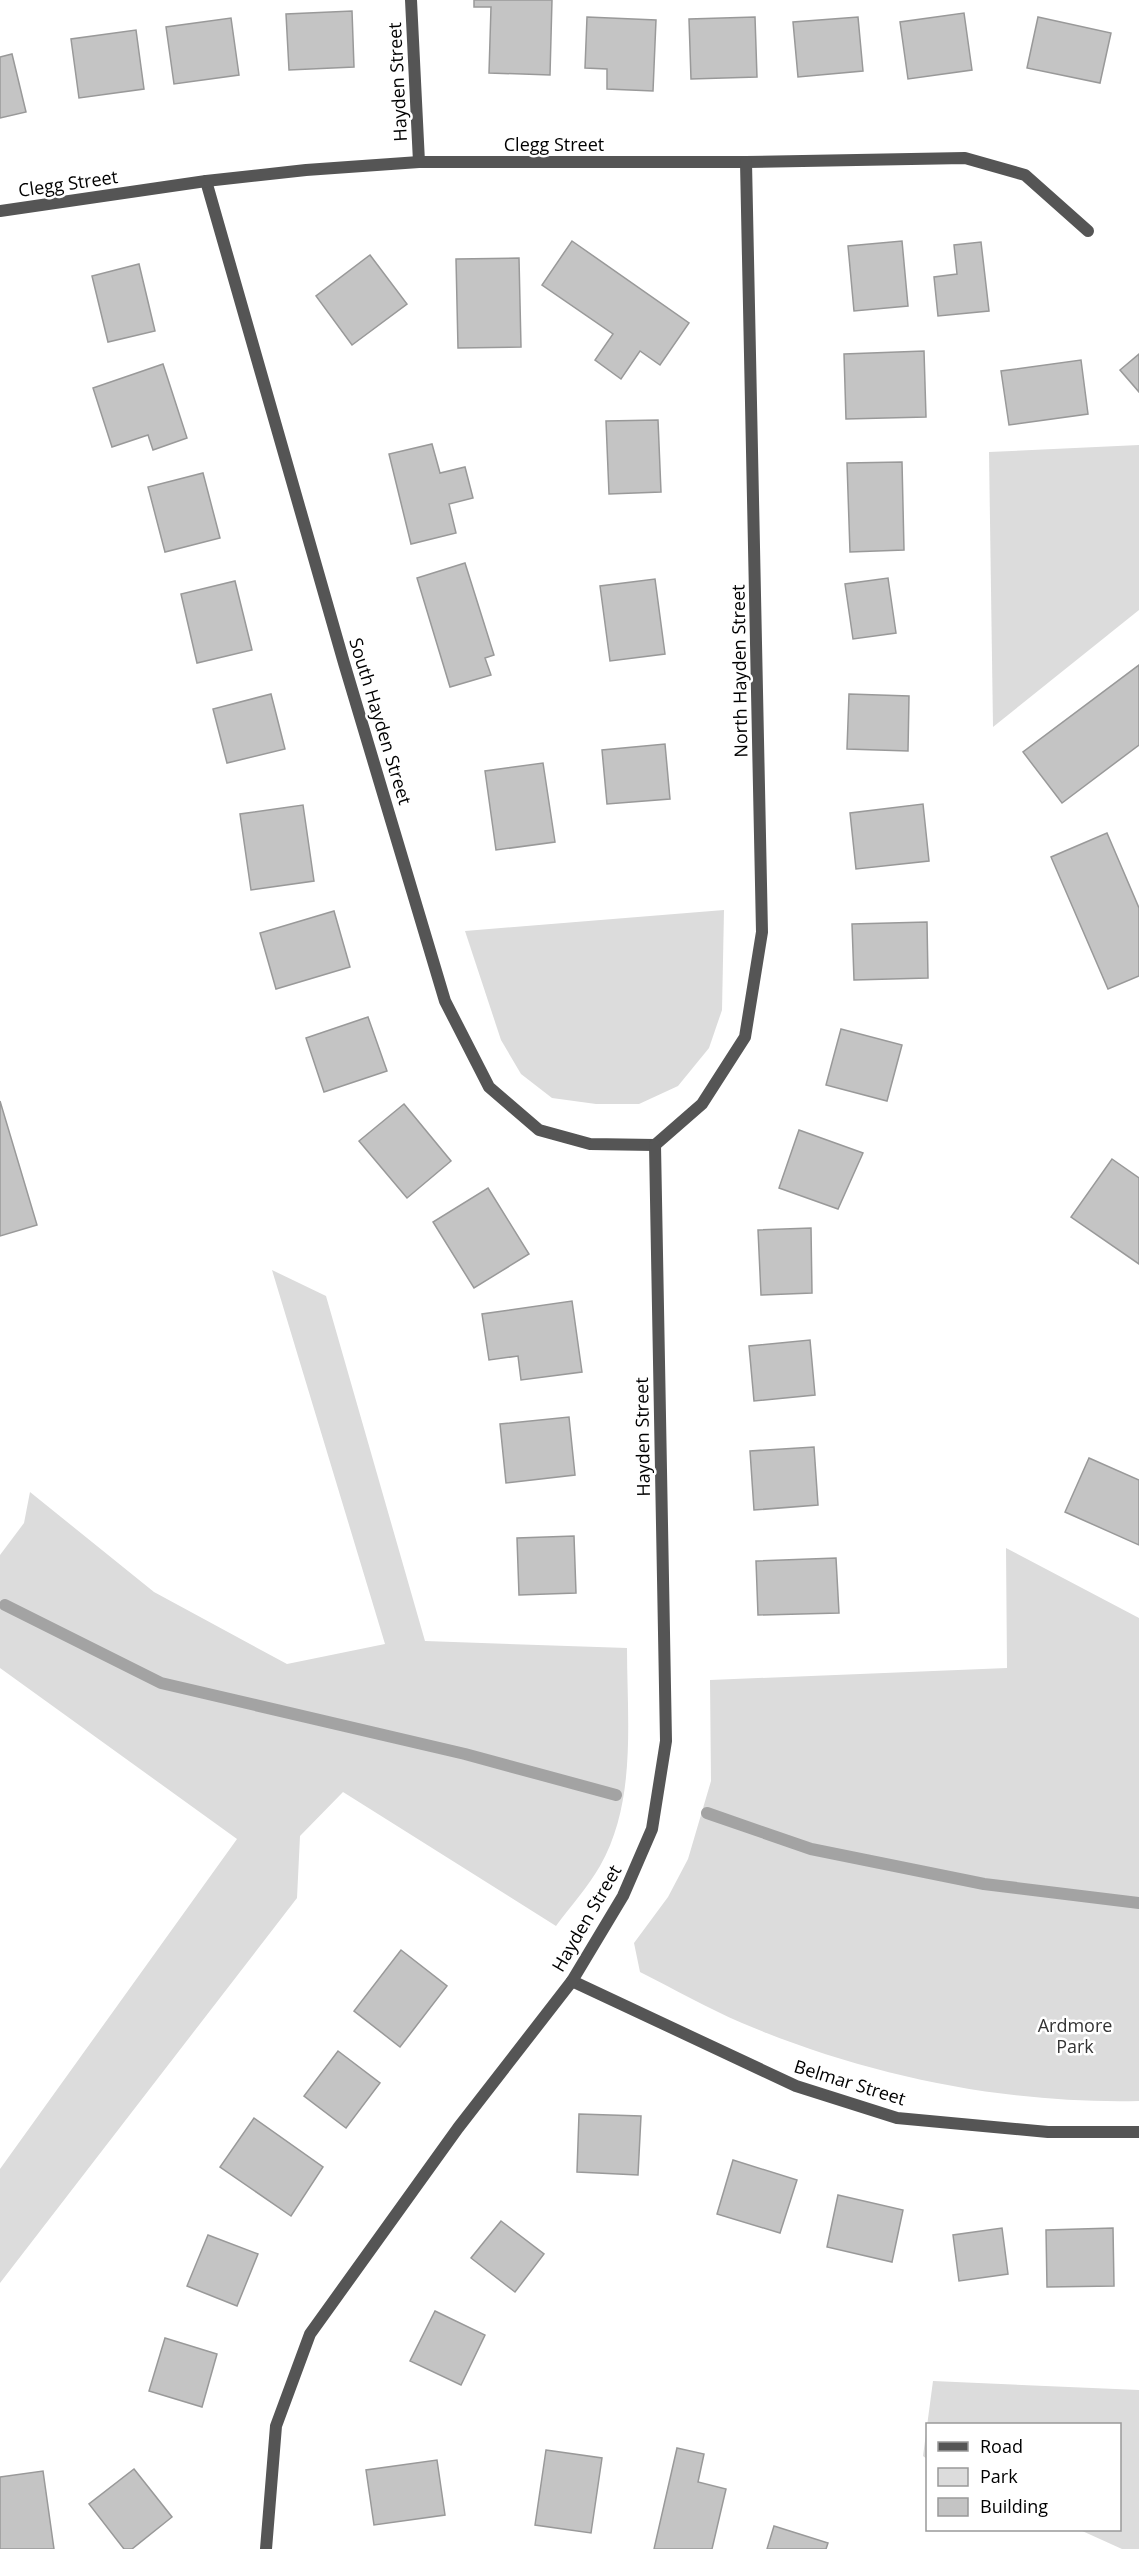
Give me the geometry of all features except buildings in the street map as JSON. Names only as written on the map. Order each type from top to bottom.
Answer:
[{"type":"street","name":"Hayden Street","points":[[411,0],[419,162]]},
{"type":"street","name":"Clegg Street","points":[[0,211],[206,181],[306,170],[419,162],[746,162],[965,158],[1024,175],[1088,231]]},
{"type":"street","name":"North Hayden Street","points":[[655,1145],[702,1104],[745,1037],[762,932],[746,162]]},
{"type":"street","name":"South Hayden Street","points":[[206,181],[344,663],[445,1001],[489,1087],[539,1130],[590,1144],[655,1145]]},
{"type":"street","name":"Hayden Street","points":[[266,2549],[276,2426],[310,2334],[458,2128],[572,1981],[623,1896],[652,1829],[666,1741],[655,1145]]},
{"type":"street","name":"Belmar Street","points":[[572,1981],[796,2086],[897,2118],[1048,2132],[1139,2132]]},
{"type":"green space","points":[[1139,445],[1139,610],[993,727],[989,452]]},
{"type":"green space","points":[[724,910],[722,1010],[709,1048],[678,1086],[639,1104],[596,1104],[552,1098],[521,1074],[501,1040],[465,931]]},
{"type":"green space","points":[[272,1270],[326,1296],[425,1641],[627,1648],[627,1760],[620,1815],[612,1841],[600,1866],[556,1926],[343,1792],[300,1836],[297,1898],[0,2283],[0,2169],[237,1839],[0,1668],[0,1555],[24,1523],[30,1492],[154,1592],[287,1664],[385,1644]]},
{"type":"green space","name":"Ardmore Park","points":[[1006,1548],[1139,1618],[1139,2101],[1038,2098],[987,2092],[887,2072],[789,2042],[742,2023],[640,1972],[634,1943],[668,1897],[688,1859],[711,1781],[710,1680],[1007,1668]]},
{"type":"green space","points":[[933,2381],[1139,2390],[1139,2549],[1122,2549],[1082,2531],[1121,2531],[1121,2423],[927,2423]]},
{"type":"green space","points":[[926,2434],[926,2458],[923,2456]]},
{"type":"waterway","points":[[5,1605],[161,1683],[465,1754],[616,1795]]},
{"type":"waterway","points":[[707,1813],[811,1849],[984,1884],[1139,1903]]}]
